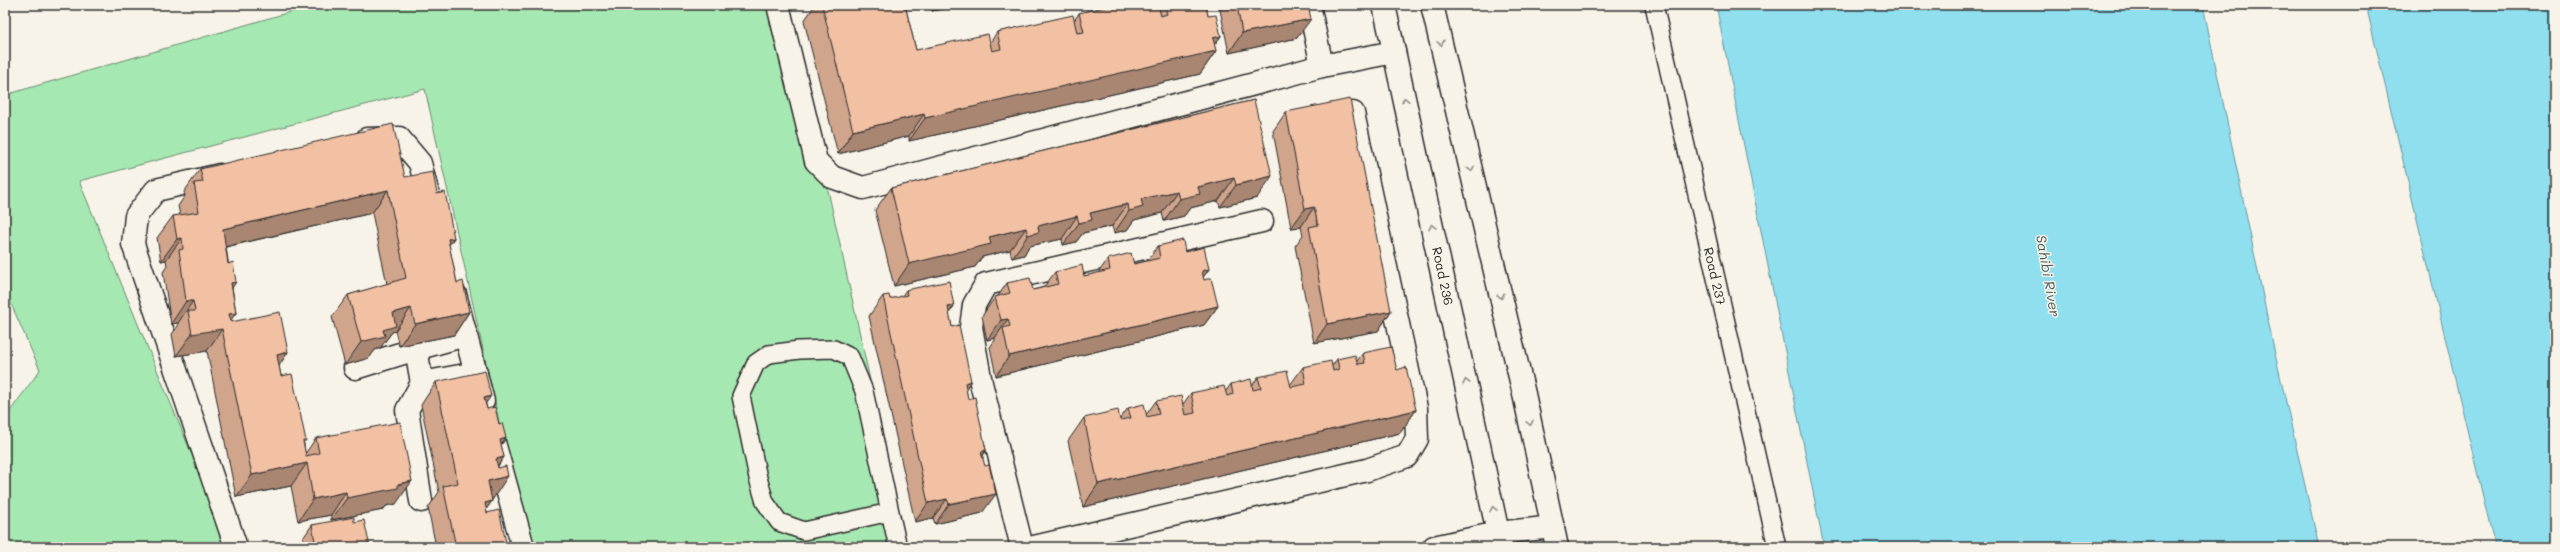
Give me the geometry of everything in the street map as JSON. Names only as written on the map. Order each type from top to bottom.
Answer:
[{"type":"street","points":[[778,5],[816,161],[832,177],[863,188],[1322,66],[1394,52]]},
{"type":"street","points":[[1309,5],[1322,66]]},
{"type":"street","name":"Road 236","points":[[1384,5],[1500,540]]},
{"type":"street","points":[[1432,5],[1524,394],[1555,537],[1500,540],[1434,547]]},
{"type":"street","points":[[1034,547],[1367,470],[1407,456],[1417,439],[1416,408],[1353,113]]},
{"type":"street","points":[[349,144],[372,138],[398,138],[420,163],[436,223]]},
{"type":"street","points":[[236,547],[133,244],[136,216],[156,190],[241,170]]},
{"type":"street","points":[[1022,547],[981,383],[971,327],[974,305],[986,284],[1262,221]]},
{"type":"street","points":[[450,275],[522,547]]},
{"type":"street","points":[[355,368],[466,335]]},
{"type":"street","points":[[416,350],[422,383],[407,410],[421,501]]},
{"type":"street","points":[[422,383],[476,374]]},
{"type":"lane","name":"Road 237","points":[[1654,5],[1777,547]]},
{"type":"lane","points":[[890,512],[804,531],[779,522],[765,502],[758,478],[741,396],[756,363],[769,354],[799,350],[834,349],[850,358],[864,391],[898,547]]},
{"type":"green space","points":[[314,5],[787,5],[907,547],[527,547],[425,89],[79,181],[230,547],[5,547],[5,418],[40,370],[5,290],[5,95]]},
{"type":"water","name":"Sahibi River","points":[[1716,5],[2203,5],[2273,345],[2319,547],[1824,547]]},
{"type":"water","points":[[2366,5],[2555,5],[2555,547],[2495,547]]},
{"type":"building","points":[[822,5],[905,5],[916,50],[988,34],[992,51],[1001,49],[997,32],[1073,15],[1077,33],[1084,32],[1079,13],[1113,5],[1158,5],[1161,16],[1167,14],[1165,5],[1206,5],[1208,16],[1216,15],[1221,36],[1213,38],[1216,51],[925,118],[924,114],[853,131]]},
{"type":"building","points":[[1237,5],[1308,5],[1311,19],[1242,33]]},
{"type":"building","points":[[1350,99],[1391,311],[1327,324],[1309,227],[1318,225],[1314,207],[1305,209],[1286,112]]},
{"type":"building","points":[[1254,100],[1272,176],[1236,185],[1234,178],[1198,187],[1200,194],[1179,199],[1177,191],[1141,199],[1143,207],[1129,211],[1128,204],[1090,213],[1092,220],[1079,223],[1077,216],[1038,226],[1039,232],[1028,235],[1026,228],[989,237],[991,244],[909,264],[891,188]]},
{"type":"building","points":[[393,124],[405,177],[433,172],[437,194],[445,192],[454,238],[448,239],[457,283],[463,281],[469,312],[415,324],[411,308],[393,313],[396,326],[383,330],[385,336],[361,342],[348,295],[406,278],[388,190],[223,229],[228,264],[233,262],[236,282],[231,283],[236,313],[229,314],[231,322],[280,312],[288,352],[277,355],[281,376],[292,374],[306,441],[303,441],[306,456],[319,453],[316,438],[400,422],[412,481],[398,484],[398,488],[347,498],[346,492],[313,499],[307,463],[252,475],[222,329],[192,334],[188,311],[195,311],[193,301],[186,301],[179,250],[183,249],[182,238],[177,239],[173,216],[199,212],[194,183],[203,182],[200,169]]},
{"type":"building","points":[[1183,240],[1185,252],[1204,247],[1209,269],[1202,271],[1204,280],[1211,278],[1218,306],[1009,356],[1003,328],[1010,326],[1008,319],[1001,320],[995,297],[1010,293],[1007,283],[1030,278],[1033,290],[1058,284],[1055,272],[1082,265],[1084,276],[1110,270],[1108,259],[1131,253],[1134,264],[1160,258],[1158,246]]},
{"type":"building","points":[[949,281],[954,306],[948,307],[952,327],[959,325],[971,381],[965,383],[968,399],[975,397],[986,450],[981,452],[985,466],[989,465],[996,494],[949,504],[947,499],[928,503],[883,296],[889,295],[890,299],[907,295],[906,290]]},
{"type":"building","points":[[1391,347],[1397,370],[1406,367],[1416,410],[1098,484],[1084,418],[1118,410],[1120,420],[1131,418],[1128,408],[1144,404],[1147,417],[1159,414],[1156,401],[1181,396],[1185,415],[1195,413],[1191,393],[1224,386],[1227,396],[1233,394],[1231,384],[1251,379],[1253,390],[1261,388],[1258,377],[1287,371],[1291,387],[1306,384],[1303,367],[1331,361],[1333,371],[1339,369],[1337,359],[1355,355],[1358,364],[1365,363],[1363,353]]},
{"type":"building","points":[[485,371],[491,396],[484,398],[487,409],[495,407],[499,424],[502,423],[506,438],[500,440],[504,457],[496,459],[498,468],[506,466],[508,476],[488,481],[492,501],[485,503],[487,513],[499,510],[507,547],[456,547],[443,486],[458,483],[436,382]]},
{"type":"building","points":[[354,517],[354,522],[364,520],[370,547],[316,547],[312,525]]}]
